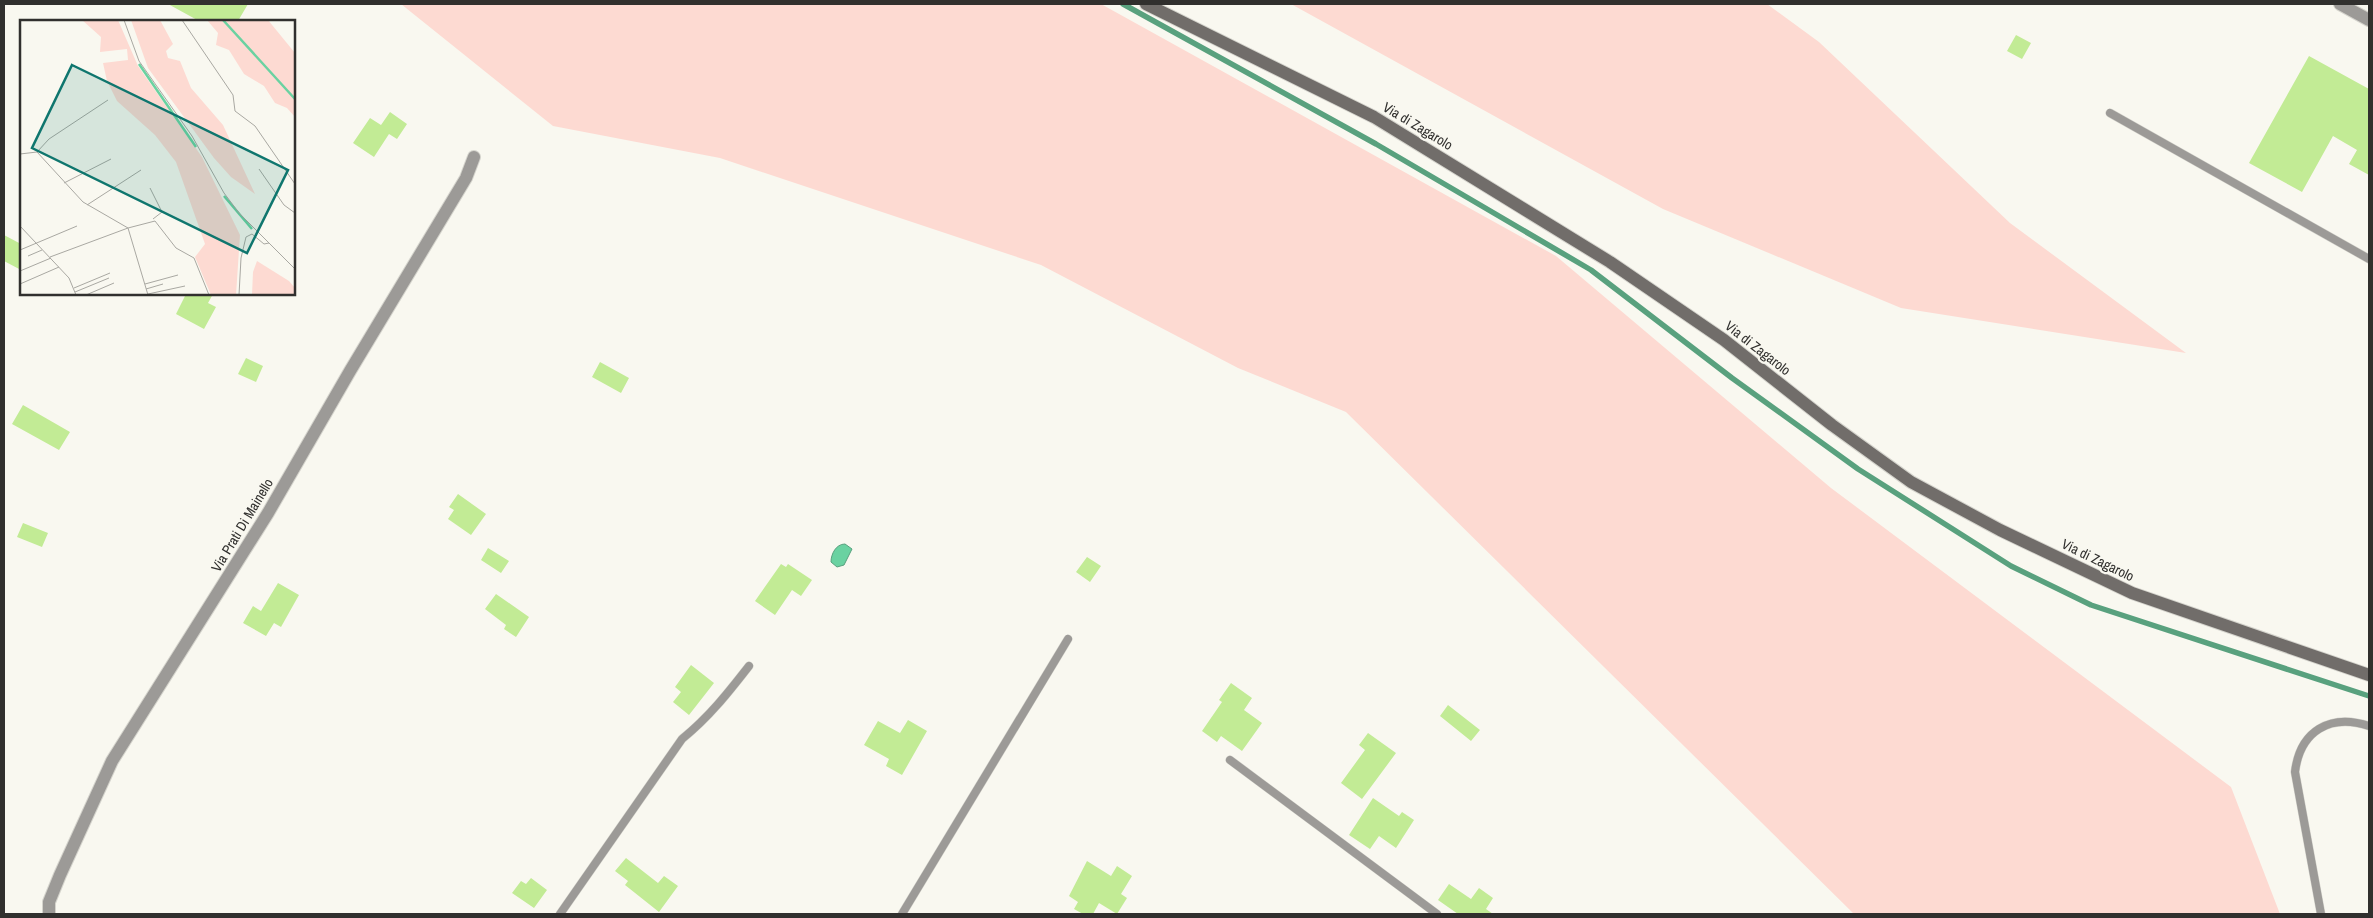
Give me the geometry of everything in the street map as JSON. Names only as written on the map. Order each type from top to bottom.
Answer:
[{"type":"main road","name":"Via di Zagarolo","points":[[1146,4],[1374,117],[1610,262],[1724,340],[1832,425],[1911,482],[2000,530],[2132,593],[2369,675]]},
{"type":"street","points":[[2340,4],[2369,20]]},
{"type":"street","name":"Via Prati Di Mainello","points":[[49,914],[49,902],[60,875],[112,761],[268,513],[350,371],[466,178],[474,157]]},
{"type":"lane","points":[[2110,113],[2369,259]]},
{"type":"lane","points":[[902,914],[1068,639]]},
{"type":"lane","points":[[560,914],[682,739],[720,704],[749,666]]},
{"type":"lane","points":[[2321,914],[2295,772],[2296,762],[2310,739],[2325,724],[2345,722],[2369,726]]},
{"type":"lane","points":[[1230,760],[1437,914]]},
{"type":"shaded area","points":[[401,4],[1101,4],[1556,256],[1831,488],[2231,787],[2280,914],[1854,914],[1346,412],[1238,368],[1041,265],[720,158],[553,126]]},
{"type":"shaded area","points":[[1291,4],[1767,4],[1819,42],[2010,223],[2186,353],[1901,308],[1663,209]]},
{"type":"shaded area","points":[[845,544],[852,549],[844,565],[837,567],[831,562],[832,556],[839,546]]},
{"type":"building","points":[[168,4],[248,4],[239,20],[197,20]]},
{"type":"building","points":[[2016,35],[2031,43],[2022,59],[2007,51]]},
{"type":"building","points":[[2309,56],[2369,89],[2369,175],[2349,164],[2357,150],[2333,136],[2302,192],[2249,163]]},
{"type":"building","points":[[390,112],[407,124],[397,139],[389,134],[374,157],[353,143],[370,118],[381,125]]},
{"type":"building","points":[[4,235],[20,243],[20,269],[4,261]]},
{"type":"building","points":[[186,295],[212,295],[208,303],[216,307],[204,329],[176,314]]},
{"type":"building","points":[[246,358],[263,366],[256,382],[238,374]]},
{"type":"building","points":[[600,362],[629,378],[621,393],[592,377]]},
{"type":"building","points":[[23,405],[70,432],[59,450],[12,424]]},
{"type":"building","points":[[458,494],[486,514],[471,535],[448,519],[454,510],[449,507]]},
{"type":"building","points":[[23,523],[48,533],[42,547],[17,537]]},
{"type":"building","points":[[488,548],[509,561],[501,573],[481,560]]},
{"type":"building","points":[[1087,557],[1101,566],[1090,582],[1076,572]]},
{"type":"building","points":[[781,564],[786,567],[788,564],[812,580],[801,596],[792,590],[775,615],[755,601]]},
{"type":"building","points":[[278,583],[299,595],[281,627],[274,623],[266,636],[243,623],[253,606],[261,611]]},
{"type":"building","points":[[496,594],[529,617],[516,637],[504,629],[506,625],[485,609]]},
{"type":"building","points":[[691,665],[714,683],[689,715],[673,702],[681,692],[675,687]]},
{"type":"building","points":[[1231,683],[1252,698],[1244,710],[1262,723],[1242,751],[1221,736],[1217,742],[1202,731],[1222,702],[1219,700]]},
{"type":"building","points":[[1448,705],[1480,730],[1471,741],[1440,716]]},
{"type":"building","points":[[908,720],[927,731],[902,775],[886,766],[889,759],[864,745],[878,721],[900,733]]},
{"type":"building","points":[[1368,733],[1396,753],[1362,799],[1341,783],[1365,750],[1359,745]]},
{"type":"building","points":[[1373,798],[1399,816],[1402,812],[1414,820],[1396,848],[1379,836],[1370,849],[1349,835]]},
{"type":"building","points":[[626,858],[658,883],[664,876],[678,886],[659,912],[625,885],[628,881],[615,871]]},
{"type":"building","points":[[1087,861],[1111,876],[1117,866],[1132,876],[1121,894],[1127,898],[1117,914],[1099,903],[1093,914],[1083,914],[1074,909],[1078,902],[1069,896]]},
{"type":"building","points":[[531,878],[547,890],[534,908],[512,893],[521,881],[526,884]]},
{"type":"building","points":[[1449,884],[1471,899],[1479,888],[1493,898],[1486,909],[1493,914],[1458,914],[1438,900]]},
{"type":"waterway","points":[[1123,4],[1376,144],[1591,270],[1732,378],[1858,469],[2011,566],[2091,605],[2369,696]]}]
